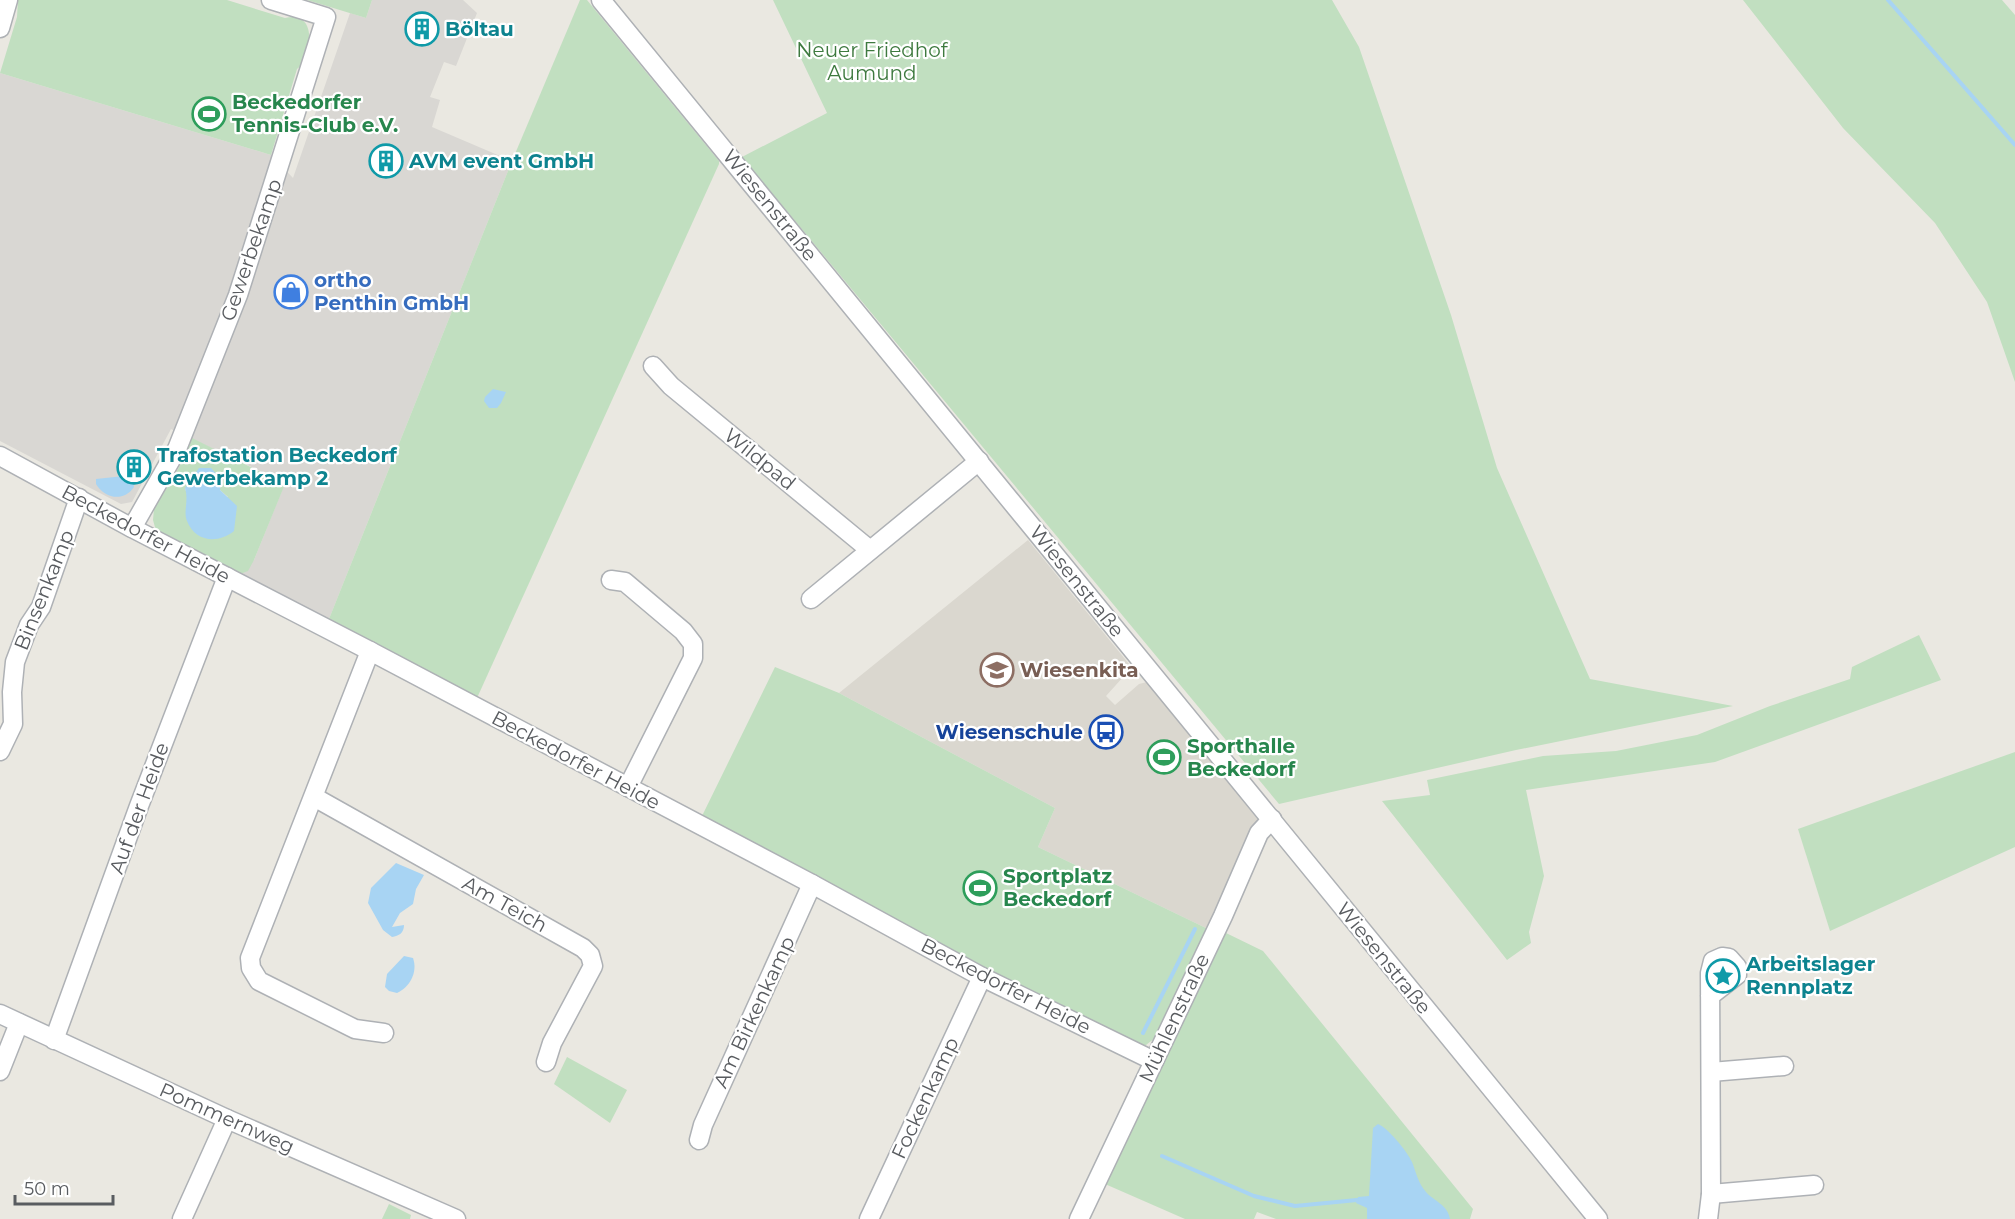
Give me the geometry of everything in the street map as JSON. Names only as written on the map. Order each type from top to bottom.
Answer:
[{"type":"street","points":[[0,28],[8,0]]},
{"type":"street","name":"Gewerbekamp","points":[[132,528],[177,449],[238,295],[326,17],[271,0]]},
{"type":"street","name":"Wiesenstraße","points":[[601,0],[1598,1219]]},
{"type":"street","name":"Wildpad","points":[[653,366],[671,386],[870,550]]},
{"type":"street","name":"Beckedorfer Heide","points":[[0,456],[132,528],[628,787],[982,977],[1154,1061]]},
{"type":"street","points":[[811,599],[979,461]]},
{"type":"street","name":"Binsenkamp","points":[[0,751],[13,724],[12,692],[15,662],[29,625],[41,607],[79,498]]},
{"type":"street","name":"Auf der Heide","points":[[54,1040],[227,577]]},
{"type":"street","points":[[610,580],[625,582],[683,631],[693,644],[693,658],[628,787]]},
{"type":"street","points":[[370,651],[250,958],[251,968],[259,981],[355,1029],[384,1033]]},
{"type":"street","name":"Am Teich","points":[[314,797],[583,948],[590,955],[593,966],[552,1043],[546,1062]]},
{"type":"street","name":"Mühlenstraße","points":[[1079,1219],[1223,916],[1259,834],[1272,819]]},
{"type":"street","name":"Am Birkenkamp","points":[[699,1140],[703,1125],[812,885]]},
{"type":"street","name":"Fockenkamp","points":[[869,1219],[982,977]]},
{"type":"street","points":[[1708,1219],[1711,1194],[1710,996]]},
{"type":"street","name":"Pommernweg","points":[[0,1014],[227,1119],[456,1219]]},
{"type":"street","points":[[0,1071],[19,1023]]},
{"type":"street","points":[[1711,1072],[1784,1066]]},
{"type":"street","points":[[182,1219],[227,1119]]},
{"type":"street","points":[[1711,1194],[1814,1185]]},
{"type":"shaded area","points":[[372,0],[463,0],[477,13],[456,66],[444,62],[430,97],[440,100],[432,127],[512,161],[329,619],[240,574],[254,560],[285,483],[171,429],[132,502],[121,504],[0,441],[0,73],[271,155],[293,178],[350,13],[366,18]]},
{"type":"shaded area","points":[[1028,540],[1129,664],[1124,676],[1106,696],[1115,705],[1139,684],[1147,682],[1258,818],[1208,929],[1038,847],[1055,808],[839,693]]},
{"type":"green space","name":"Beckedorfer Tennis-Club e.V.","points":[[18,0],[227,0],[285,18],[296,17],[304,21],[308,28],[309,47],[302,64],[297,69],[271,155],[0,73],[17,17]]},
{"type":"green space","points":[[307,0],[372,0],[366,18]]},
{"type":"green space","points":[[580,0],[587,0],[719,161],[719,164],[477,698],[329,619],[512,161]]},
{"type":"green space","name":"Neuer Friedhof Aumund","points":[[773,0],[1332,0],[1359,47],[1451,315],[1497,468],[1590,679],[1733,706],[1516,750],[1279,804],[742,157],[827,113]]},
{"type":"green space","points":[[1743,0],[2002,0],[2015,15],[2015,382],[1987,302],[1935,223],[1843,128]]},
{"type":"green space","points":[[192,438],[285,484],[248,571],[240,574],[156,531],[153,520],[154,509],[178,469]],"holes":[[[185,488],[220,490],[228,497],[186,507],[188,498]]]},
{"type":"green space","points":[[1919,635],[1941,680],[1715,762],[1526,790],[1544,876],[1529,932],[1531,943],[1507,960],[1382,801],[1430,795],[1427,780],[1543,756],[1616,751],[1697,735],[1770,706],[1850,679],[1852,667]]},
{"type":"green space","name":"Sportplatz Beckedorf","points":[[775,667],[839,693],[1055,808],[1038,847],[1208,929],[1155,1038],[1146,1045],[1131,1045],[702,816]]},
{"type":"green space","points":[[2015,752],[2015,847],[1830,931],[1798,829]]},
{"type":"green space","points":[[1224,932],[1263,951],[1473,1209],[1470,1219],[1276,1219],[1257,1212],[1254,1219],[1185,1219],[1105,1184]]},
{"type":"green space","points":[[567,1057],[627,1090],[610,1123],[554,1084]]},
{"type":"green space","points":[[389,1204],[411,1215],[410,1219],[382,1219]]},
{"type":"water","points":[[493,389],[506,392],[497,408],[489,408],[484,401]]},
{"type":"water","points":[[199,468],[211,468],[221,479],[220,490],[237,506],[234,531],[221,538],[201,537],[195,533],[187,521],[185,488]]},
{"type":"water","points":[[124,476],[133,483],[134,487],[120,497],[104,493],[96,484],[96,479]]},
{"type":"water","points":[[396,863],[424,875],[416,889],[413,904],[400,913],[392,927],[404,925],[402,932],[392,937],[383,930],[368,903],[371,888]]},
{"type":"water","points":[[404,956],[413,958],[414,974],[402,990],[397,993],[389,991],[385,987],[387,974]]},
{"type":"water","points":[[1378,1124],[1402,1146],[1412,1162],[1423,1189],[1447,1210],[1450,1219],[1367,1219],[1367,1208],[1356,1203],[1358,1197],[1369,1196],[1373,1128]]},
{"type":"waterway","points":[[1888,0],[2015,145]]},
{"type":"waterway","points":[[1143,1033],[1195,929]]},
{"type":"waterway","points":[[1162,1156],[1254,1196],[1295,1206],[1357,1200]]},
{"type":"place","name":"Böltau","points":[[422,29]]},
{"type":"place","name":"Beckedorfer Tennis-Club e.V.","points":[[209,114]]},
{"type":"place","name":"AVM event GmbH","points":[[386,161]]},
{"type":"place","name":"ortho Penthin GmbH","points":[[291,292]]},
{"type":"place","name":"Trafostation Beckedorf Gewerbekamp 2","points":[[134,467]]},
{"type":"place","name":"Wiesenkita","points":[[997,670]]},
{"type":"place","name":"Wiesenschule","points":[[1106,732]]},
{"type":"place","name":"Sporthalle Beckedorf","points":[[1164,757]]},
{"type":"place","name":"Sportplatz Beckedorf","points":[[980,888]]},
{"type":"place","name":"Arbeitslager Rennplatz","points":[[1723,976]]}]
